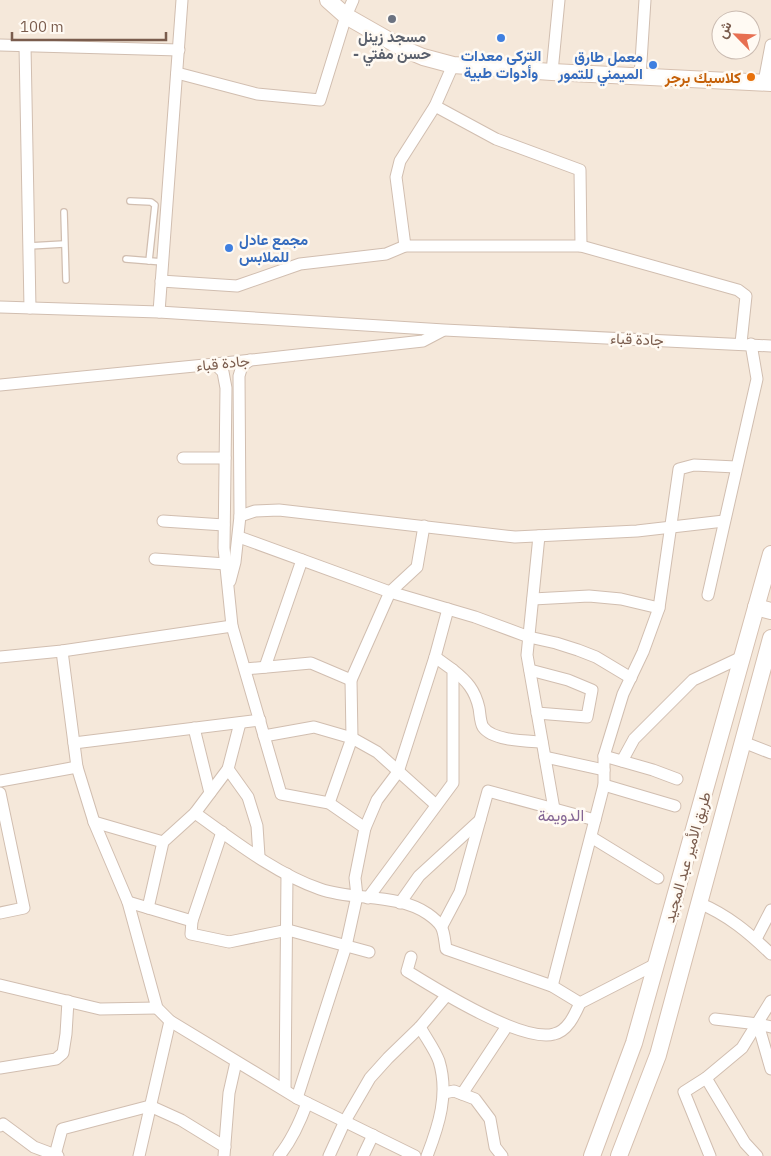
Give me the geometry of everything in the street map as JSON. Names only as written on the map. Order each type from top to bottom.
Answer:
[{"type":"main road","points":[[328,0],[346,16],[404,49],[423,57],[453,65],[552,72],[767,82]]},
{"type":"main road","name":"طريق الأمير عبد المجيد","points":[[592,1156],[634,1042],[742,657],[764,609],[771,554]]},
{"type":"main road","name":"طريق الأمير عبد المجيد","points":[[619,1156],[658,1055],[771,638]]},
{"type":"street","points":[[159,312],[182,0]]},
{"type":"street","points":[[177,73],[258,94],[320,100],[346,16],[353,0]]},
{"type":"street","points":[[552,72],[559,0]]},
{"type":"street","points":[[640,76],[645,0]]},
{"type":"street","points":[[0,45],[178,50]]},
{"type":"street","points":[[767,82],[771,45]]},
{"type":"street","points":[[25,46],[30,308]]},
{"type":"street","points":[[405,246],[396,177],[400,161],[435,106],[453,65]]},
{"type":"street","points":[[435,106],[496,139],[580,170],[580,246]]},
{"type":"street","points":[[161,281],[237,286],[300,264],[386,254],[405,246],[580,246],[738,290],[746,296],[746,344],[757,379],[708,595]]},
{"type":"street","name":"جادة قباء","points":[[0,307],[159,312],[444,330],[771,346]]},
{"type":"street","name":"جادة قباء","points":[[0,385],[423,341],[444,330]]},
{"type":"street","points":[[228,588],[239,537],[239,376],[242,366],[250,360]]},
{"type":"street","points":[[215,364],[223,372],[226,388],[224,524],[232,626],[281,794],[329,804],[364,828]]},
{"type":"street","points":[[183,458],[225,458]]},
{"type":"street","points":[[552,986],[604,785],[604,756],[623,694],[643,652],[659,608],[679,468],[694,465],[736,467]]},
{"type":"street","points":[[240,516],[255,511],[279,510],[516,537],[637,531],[724,521]]},
{"type":"street","points":[[163,521],[224,524]]},
{"type":"street","points":[[329,804],[352,738],[351,680],[390,592],[417,567],[424,526]]},
{"type":"street","points":[[539,536],[527,655],[554,809]]},
{"type":"street","points":[[239,537],[390,592],[596,657],[631,678]]},
{"type":"street","points":[[155,559],[226,564]]},
{"type":"street","points":[[265,667],[302,560]]},
{"type":"street","points":[[533,599],[597,597],[620,599],[659,608]]},
{"type":"street","points":[[279,1156],[299,1124],[302,1100],[346,946],[357,896],[355,878],[364,828],[377,800],[398,772],[435,657],[448,609]]},
{"type":"street","points":[[0,657],[62,651],[232,626]]},
{"type":"street","points":[[62,651],[77,767],[94,822],[128,902],[157,1008],[170,1021],[302,1100],[416,1156]]},
{"type":"street","points":[[435,657],[469,684],[478,704],[483,726],[487,730],[503,738],[542,742]]},
{"type":"street","points":[[622,761],[634,739],[693,680],[742,657]]},
{"type":"street","points":[[245,669],[311,663],[351,680]]},
{"type":"street","points":[[368,898],[453,783],[453,670]]},
{"type":"street","points":[[530,670],[568,680],[592,690],[588,716],[537,714]]},
{"type":"street","points":[[74,743],[260,720]]},
{"type":"street","points":[[148,908],[162,842],[195,814],[228,769],[240,723]]},
{"type":"street","points":[[264,736],[314,727],[352,738],[377,752],[436,805]]},
{"type":"street","points":[[194,728],[210,793]]},
{"type":"street","points":[[743,742],[771,753]]},
{"type":"street","points":[[604,756],[677,779]]},
{"type":"street","points":[[545,757],[604,770]]},
{"type":"street","points":[[0,781],[77,767]]},
{"type":"street","points":[[228,769],[248,797],[257,826],[258,856]]},
{"type":"street","points":[[604,785],[675,806]]},
{"type":"street","points":[[580,1002],[552,986],[446,949],[442,926],[460,892],[488,791],[595,820]]},
{"type":"street","points":[[0,793],[4,835],[24,908],[0,913]]},
{"type":"street","points":[[195,814],[287,874],[320,890],[400,902],[426,913],[442,926]]},
{"type":"street","points":[[400,902],[419,876],[480,820]]},
{"type":"street","points":[[94,822],[162,842]]},
{"type":"street","points":[[222,832],[192,921],[191,934],[229,942],[288,930],[369,952]]},
{"type":"street","points":[[591,837],[658,878]]},
{"type":"street","points":[[285,1090],[288,930],[287,874]]},
{"type":"street","points":[[128,902],[192,921]]},
{"type":"street","points":[[699,903],[720,912],[748,932],[771,954]]},
{"type":"street","points":[[756,939],[771,910]]},
{"type":"street","points":[[411,957],[407,971],[446,996],[507,1026],[541,1035],[556,1034],[573,1020],[580,1002],[656,964]]},
{"type":"street","points":[[0,985],[100,1009],[157,1008]]},
{"type":"street","points":[[329,1156],[345,1121],[370,1078],[420,1027],[446,996]]},
{"type":"street","points":[[705,1155],[684,1092],[706,1078],[742,1048],[771,1001]]},
{"type":"street","points":[[0,1068],[56,1059],[63,1054],[68,1002]]},
{"type":"street","points":[[715,1020],[758,1024],[771,1028]]},
{"type":"street","points":[[139,1156],[170,1021]]},
{"type":"street","points":[[758,1024],[771,1069]]},
{"type":"street","points":[[462,1094],[507,1026]]},
{"type":"street","points":[[420,1027],[438,1060],[444,1093],[438,1130],[427,1156]]},
{"type":"street","points":[[225,1151],[229,1093],[236,1062]]},
{"type":"street","points":[[706,1078],[745,1143],[757,1156]]},
{"type":"street","points":[[444,1093],[454,1091],[475,1099],[490,1119],[495,1147],[502,1156]]},
{"type":"street","points":[[0,1126],[3,1124],[34,1147],[56,1156],[62,1129],[150,1106],[181,1120],[225,1151]]},
{"type":"street","points":[[363,1156],[373,1135]]},
{"type":"lane","points":[[130,201],[151,202],[155,205],[148,261]]},
{"type":"lane","points":[[64,212],[66,280]]},
{"type":"lane","points":[[29,246],[64,244]]},
{"type":"lane","points":[[126,259],[163,262]]},
{"type":"shaded area","points":[[0,0],[771,0],[771,1156],[0,1156]]},
{"type":"place","name":"مسجد زينل - حسن مفتي","points":[[392,19]]},
{"type":"place","name":"التركي معدات وأدوات طبية","points":[[501,38]]},
{"type":"place","name":"معمل طارق الميمني للتمور","points":[[653,65]]},
{"type":"place","name":"كلاسيك برجر","points":[[751,77]]},
{"type":"place","name":"مجمع عادل للملابس","points":[[229,248]]},
{"type":"district","name":"الدويمة","points":[[561,815]]}]
